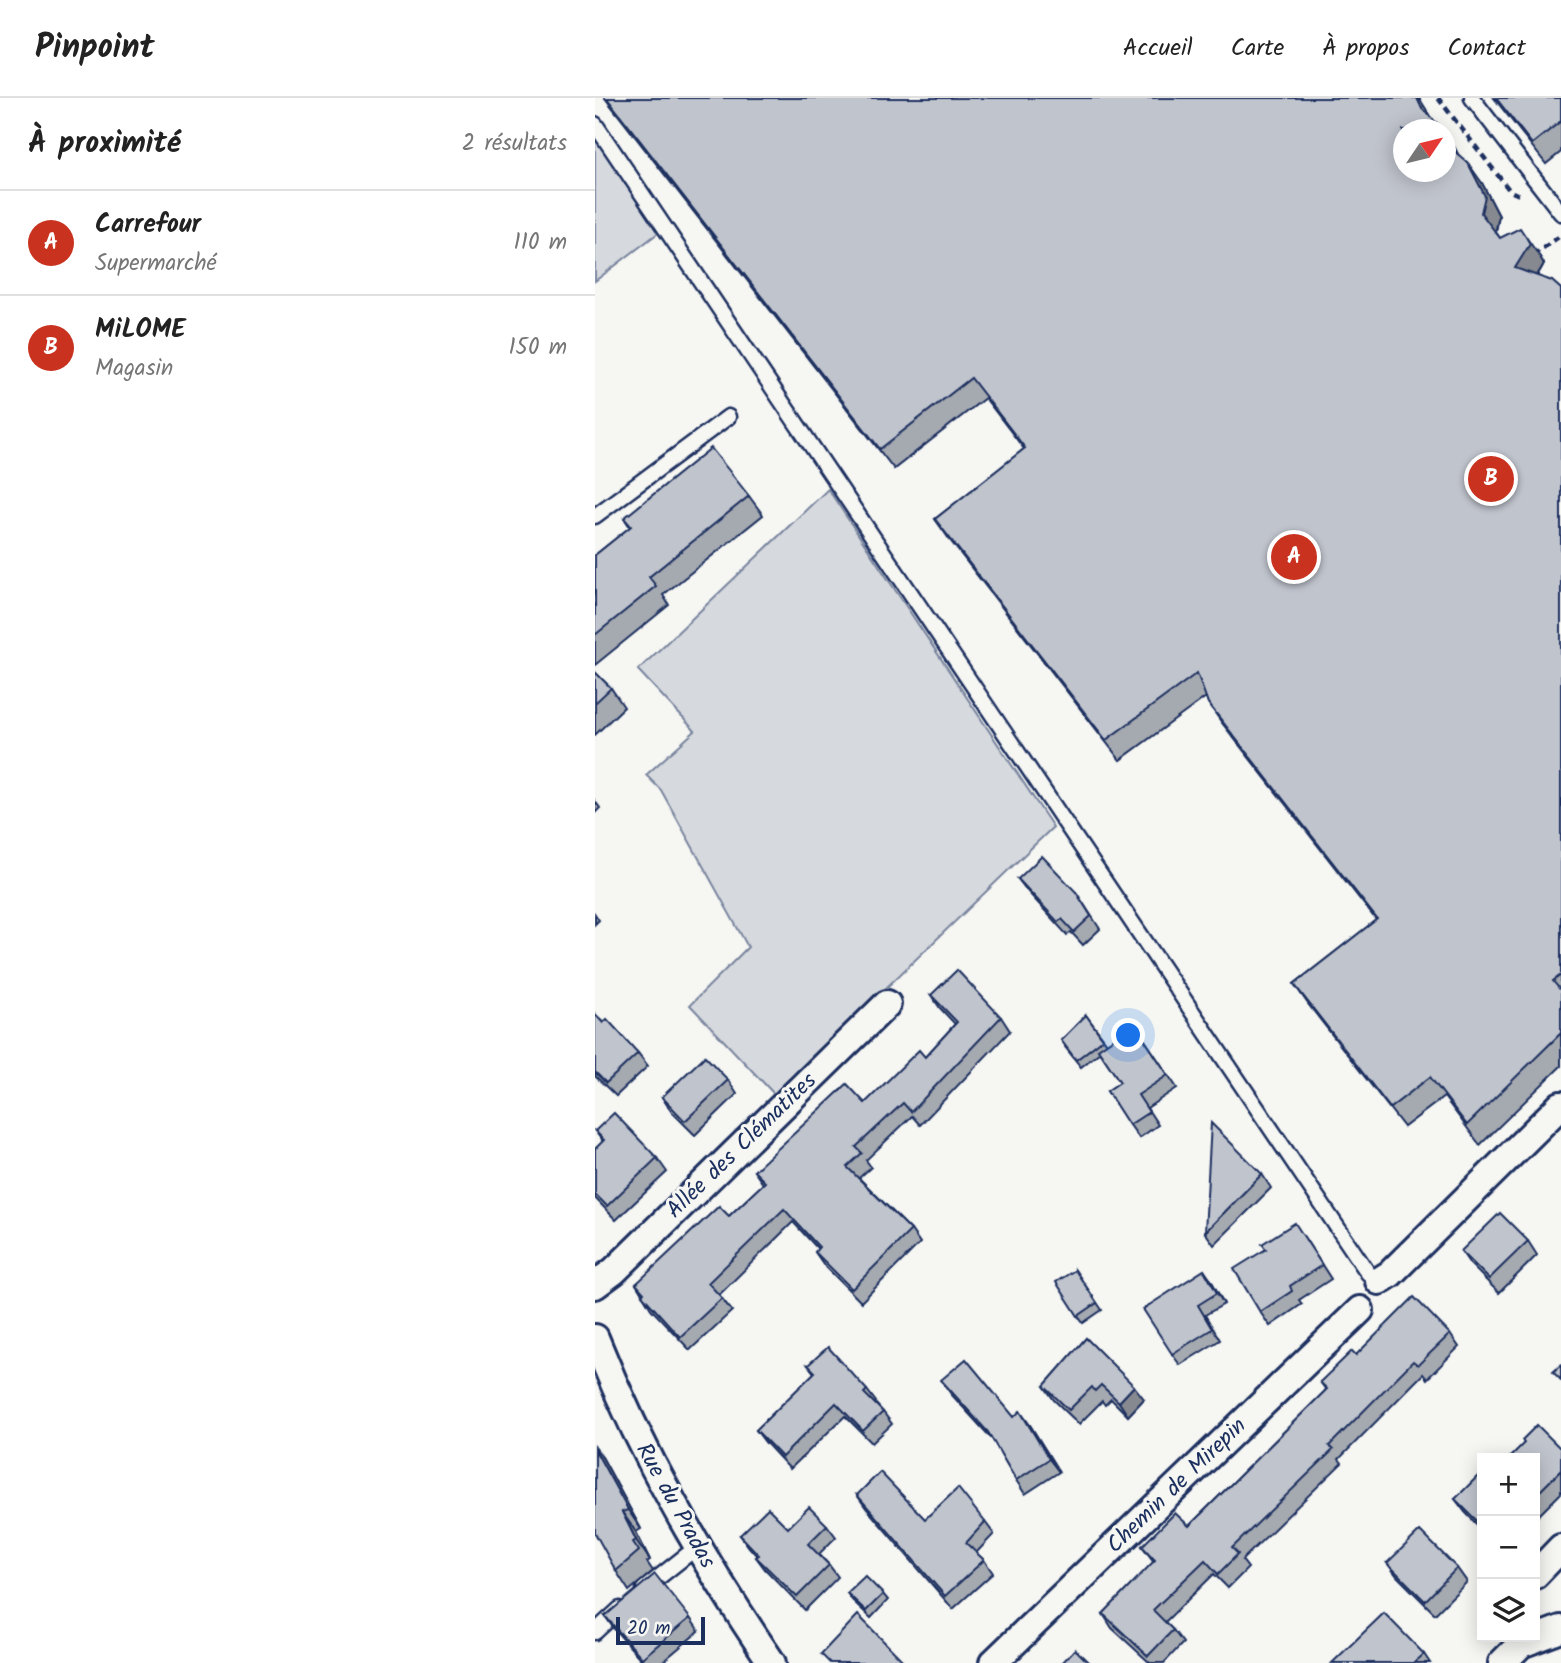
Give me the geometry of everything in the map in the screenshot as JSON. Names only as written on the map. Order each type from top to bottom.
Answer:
[{"type":"street","name":"Allée des Clématites","points":[[595,1286],[614,1271],[887,1004]]},
{"type":"street","points":[[1379,1281],[1391,1275],[1561,1105]]},
{"type":"street","name":"Chemin de Mirepin","points":[[993,1663],[1360,1310]]},
{"type":"street","name":"Rue du Pradas","points":[[595,1338],[628,1420],[697,1547],[772,1663]]},
{"type":"street","points":[[1540,1570],[1561,1548]]},
{"type":"street","points":[[1540,1635],[1561,1629]]},
{"type":"street","points":[[1502,1663],[1520,1642]]},
{"type":"lane","points":[[1472,98],[1561,213]]},
{"type":"lane","points":[[595,124],[1368,1273],[1379,1281]]},
{"type":"lane","points":[[595,516],[728,417]]},
{"type":"lane","points":[[595,1632],[697,1547]]},
{"type":"path","points":[[1529,257],[1560,236]]},
{"type":"shaded area","points":[[595,137],[658,233],[595,281]]},
{"type":"shaded area","points":[[828,489],[1053,827],[775,1095],[690,1005],[748,947],[661,790],[646,775],[695,731],[638,670]]},
{"type":"building","points":[[607,98],[1417,98],[1422,109],[1433,119],[1393,119],[1393,182],[1456,182],[1456,153],[1468,163],[1485,196],[1481,213],[1500,238],[1520,228],[1530,244],[1515,268],[1552,281],[1561,289],[1561,975],[1553,981],[1561,991],[1561,1033],[1467,1125],[1430,1077],[1390,1108],[1294,984],[1377,919],[1208,703],[1197,673],[1106,740],[935,519],[1025,448],[971,378],[880,449]]},
{"type":"building","points":[[1496,98],[1561,98],[1561,121],[1532,144]]},
{"type":"building","points":[[711,448],[749,496],[649,577],[656,586],[595,635],[595,555],[631,526],[624,518]]},
{"type":"building","points":[[595,672],[611,688],[595,703]]},
{"type":"building","points":[[1042,856],[1076,892],[1091,916],[1074,932],[1062,919],[1058,922],[1018,879]]},
{"type":"building","points":[[957,970],[1001,1017],[911,1112],[903,1103],[856,1147],[862,1153],[847,1167],[911,1230],[852,1289],[815,1252],[819,1247],[784,1209],[708,1283],[722,1298],[680,1337],[642,1295],[644,1293],[636,1284],[719,1206],[729,1216],[765,1182],[754,1171],[847,1084],[865,1103],[919,1050],[925,1057],[957,1022],[931,995]]},
{"type":"building","points":[[595,1014],[603,1023],[607,1019],[638,1053],[606,1083],[595,1072]]},
{"type":"building","points":[[1086,1015],[1103,1039],[1076,1060],[1061,1040]]},
{"type":"building","points":[[1134,1024],[1168,1075],[1138,1095],[1149,1112],[1129,1125],[1107,1091],[1120,1082],[1098,1049]]},
{"type":"building","points":[[705,1056],[728,1080],[685,1121],[662,1097]]},
{"type":"building","points":[[614,1113],[657,1158],[607,1206],[595,1194],[595,1149],[604,1140],[595,1131]]},
{"type":"building","points":[[1211,1123],[1262,1174],[1205,1232]]},
{"type":"building","points":[[1500,1213],[1528,1241],[1489,1279],[1461,1251]]},
{"type":"building","points":[[1295,1223],[1322,1265],[1290,1286],[1292,1291],[1260,1312],[1234,1269],[1266,1249],[1262,1244]]},
{"type":"building","points":[[1075,1270],[1097,1303],[1078,1316],[1056,1282]]},
{"type":"building","points":[[1204,1270],[1217,1293],[1198,1305],[1212,1329],[1172,1354],[1143,1309]]},
{"type":"building","points":[[1414,1297],[1450,1334],[1418,1365],[1413,1361],[1329,1446],[1333,1450],[1232,1548],[1238,1554],[1218,1574],[1205,1560],[1153,1610],[1173,1630],[1148,1656],[1103,1614],[1155,1560],[1142,1546],[1175,1513],[1189,1526],[1327,1389],[1320,1382],[1352,1351],[1356,1355]]},
{"type":"building","points":[[1086,1338],[1134,1386],[1119,1402],[1101,1385],[1095,1391],[1092,1387],[1069,1410],[1044,1386]]},
{"type":"building","points":[[828,1347],[867,1390],[864,1393],[883,1412],[863,1431],[836,1403],[782,1457],[756,1430],[815,1372],[808,1365]]},
{"type":"building","points":[[966,1359],[1014,1417],[1020,1411],[1049,1459],[1016,1480],[988,1432],[941,1380]]},
{"type":"building","points":[[1561,1365],[1561,1380],[1553,1372]]},
{"type":"building","points":[[1537,1425],[1561,1449],[1561,1470],[1540,1491],[1540,1453],[1514,1453],[1524,1443],[1522,1440]]},
{"type":"building","points":[[595,1450],[628,1510],[622,1512],[639,1551],[616,1571],[595,1533]]},
{"type":"building","points":[[880,1472],[925,1519],[958,1488],[985,1522],[966,1543],[984,1560],[945,1596],[857,1495]]},
{"type":"building","points":[[1477,1477],[1477,1521],[1455,1499]]},
{"type":"building","points":[[809,1507],[827,1525],[808,1544],[829,1565],[797,1597],[756,1557],[759,1555],[740,1535],[768,1508],[788,1528]]},
{"type":"building","points":[[1420,1531],[1457,1568],[1425,1601],[1387,1563]]},
{"type":"building","points":[[655,1574],[690,1618],[642,1658],[605,1616]]},
{"type":"building","points":[[865,1576],[883,1594],[866,1611],[847,1593]]},
{"type":"building","points":[[1384,1613],[1424,1654],[1414,1663],[1332,1663]]},
{"type":"building","points":[[858,1615],[905,1663],[830,1663],[821,1654]]},
{"type":"building","points":[[1075,1649],[1089,1663],[1062,1663]]},
{"type":"place","name":"MiLOME","points":[[1491,479]]},
{"type":"place","name":"Carrefour","points":[[1294,557]]}]
